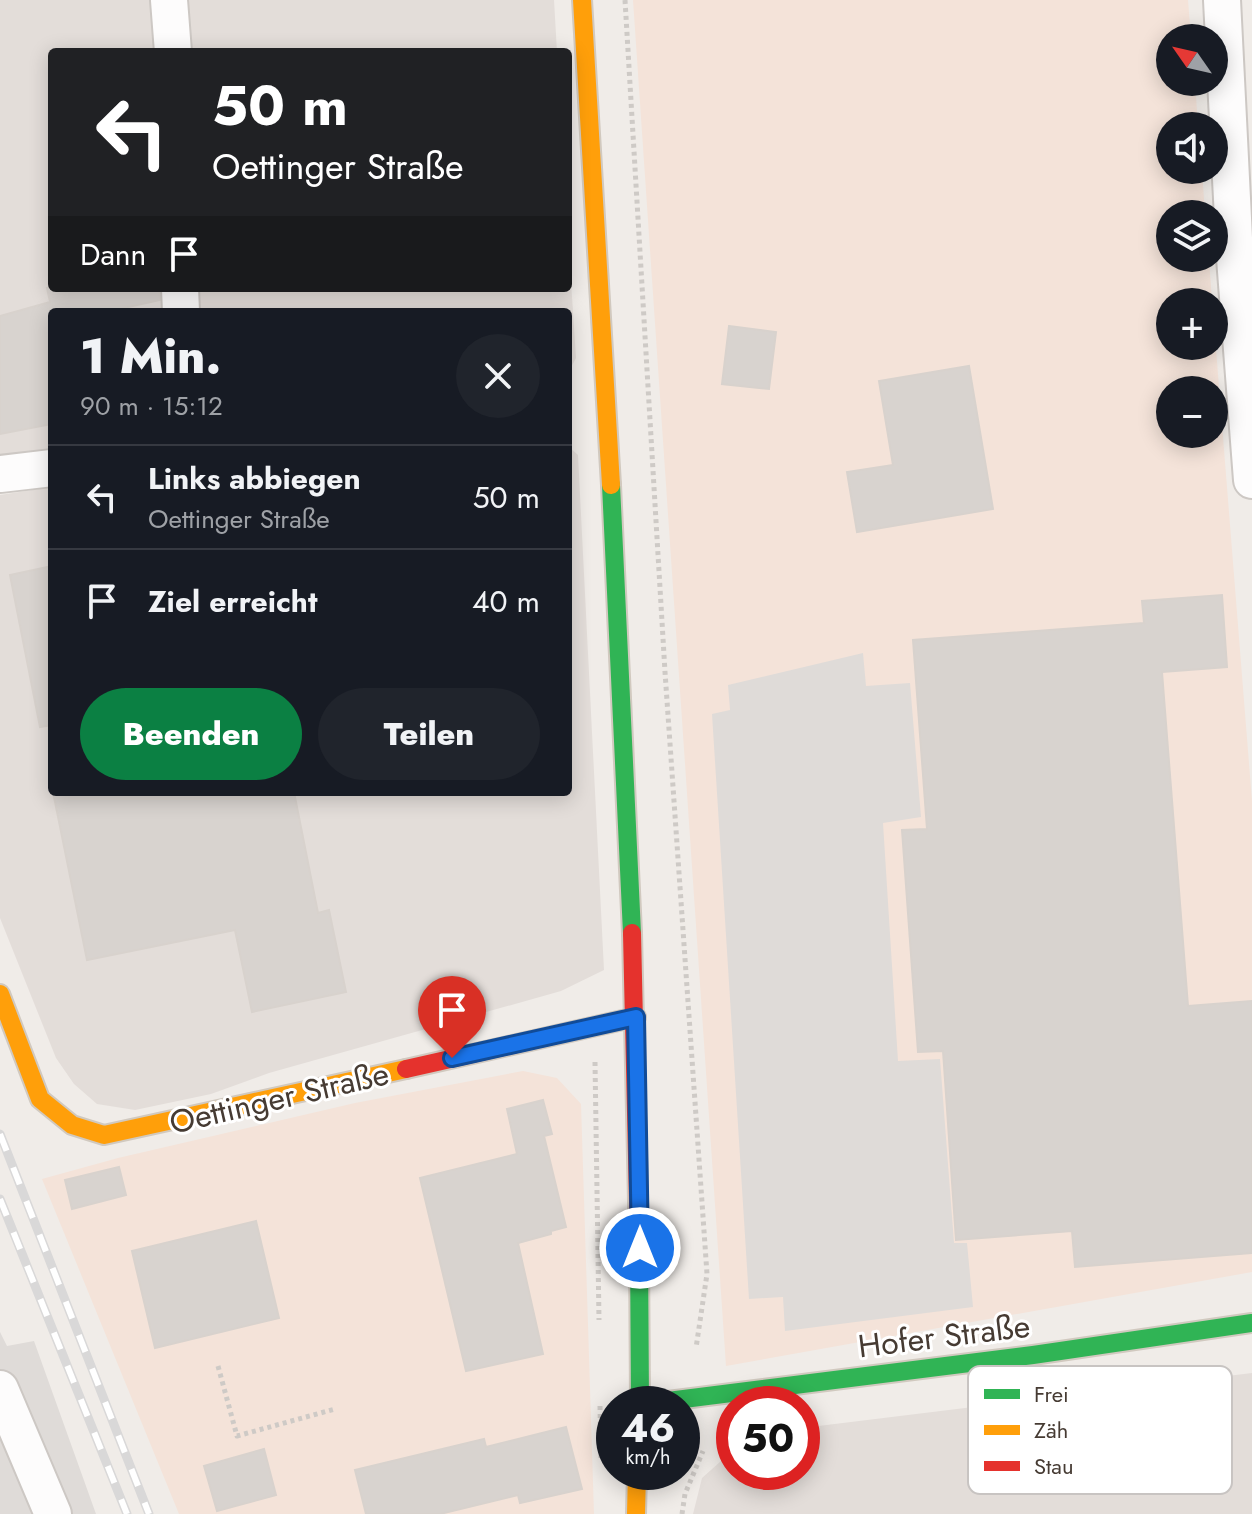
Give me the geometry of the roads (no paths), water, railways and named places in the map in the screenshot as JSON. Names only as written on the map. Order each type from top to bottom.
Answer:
[{"type":"main road","points":[[582,0],[623,675],[641,1187],[642,1386]]},
{"type":"main road","name":"Oettinger Straße","points":[[0,994],[40,1099],[72,1125],[104,1135],[147,1128],[636,1017]]},
{"type":"main road","name":"Hofer Straße","points":[[700,1397],[1033,1355],[1252,1323]]},
{"type":"main road","points":[[636,1514],[637,1490]]},
{"type":"street","points":[[169,0],[173,48]]},
{"type":"street","points":[[1222,0],[1235,258],[1252,480]]},
{"type":"street","points":[[0,474],[48,468]]},
{"type":"street","points":[[0,1389],[53,1514]]},
{"type":"railway","points":[[0,1134],[149,1514]]},
{"type":"railway","points":[[0,1199],[127,1514]]}]
